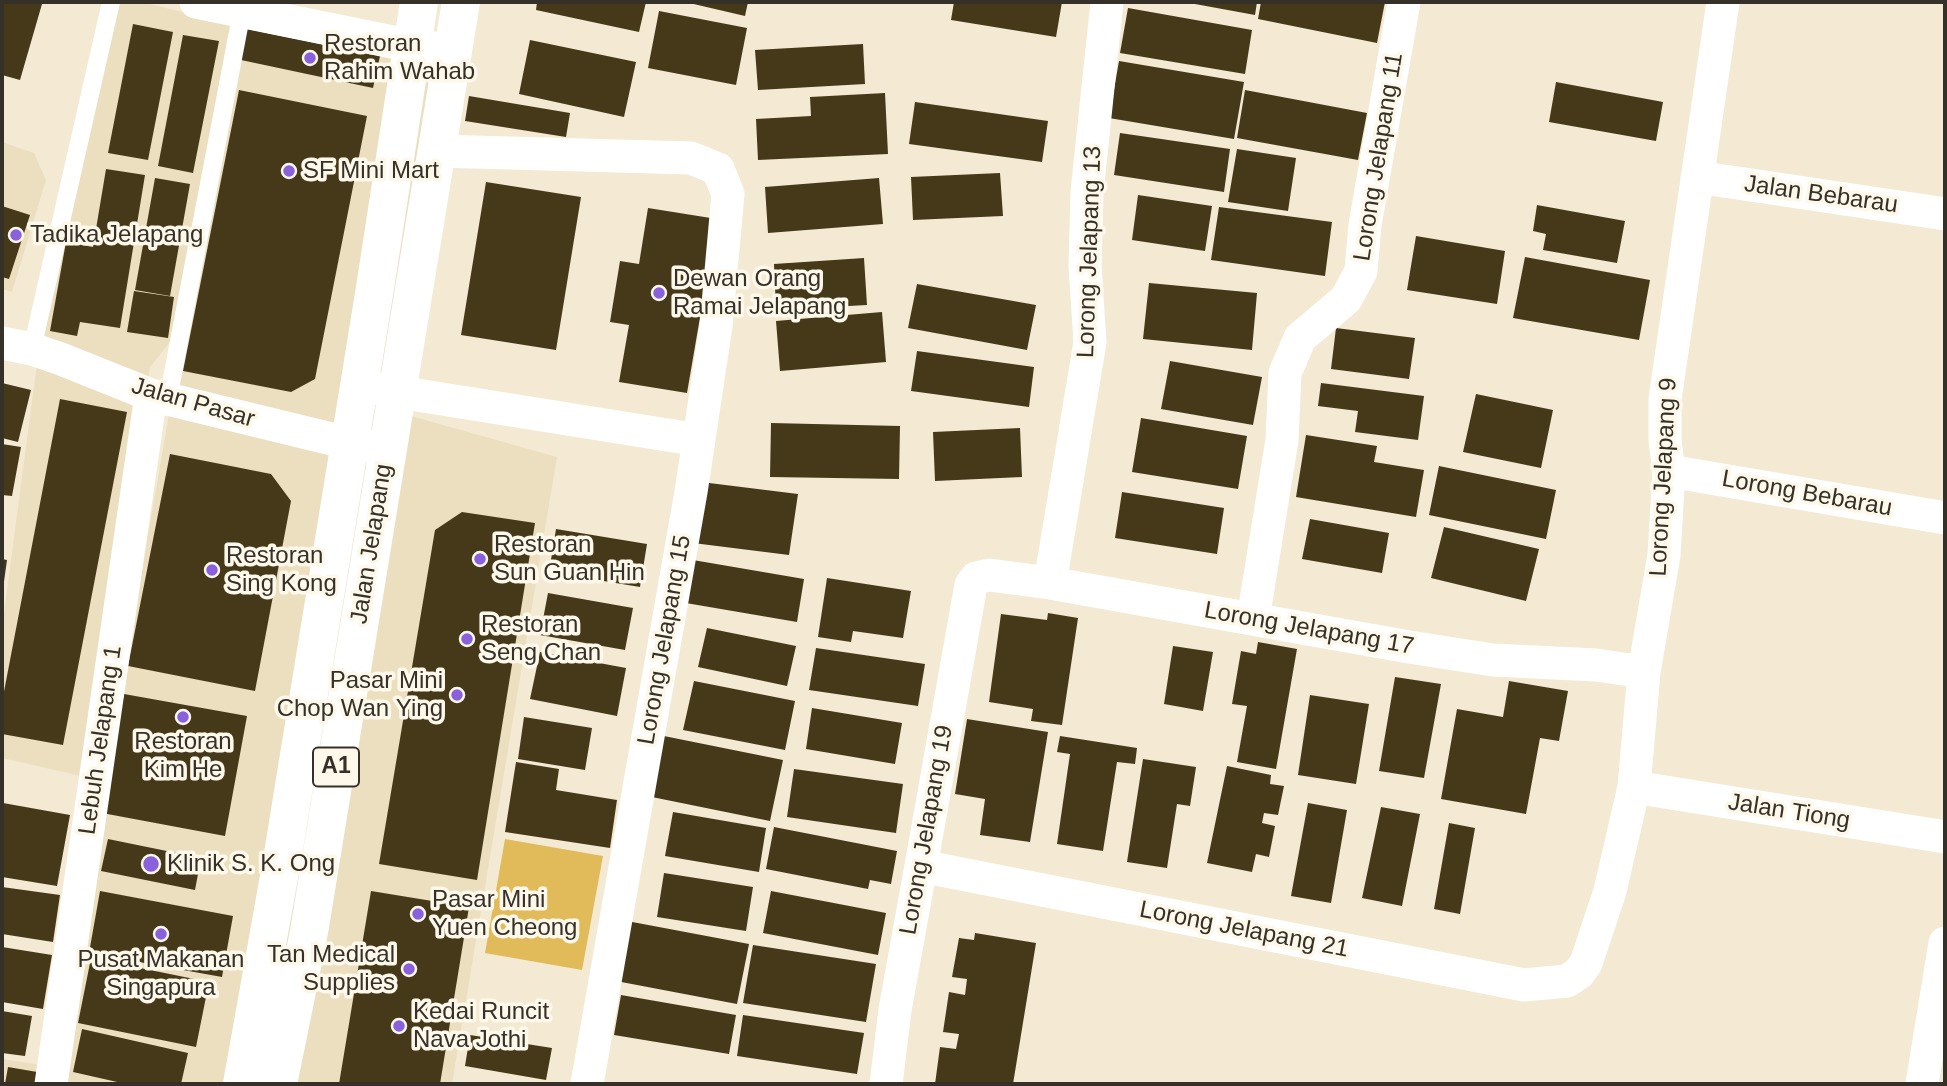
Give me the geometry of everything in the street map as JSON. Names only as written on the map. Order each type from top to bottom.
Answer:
[{"type":"main road","name":"Jalan Jelapang","points":[[242,1084],[284,846],[419,2]]},
{"type":"main road","name":"Jalan Jelapang","points":[[278,1084],[309,932],[461,2]]},
{"type":"street","points":[[196,2],[412,46],[453,50]]},
{"type":"street","name":"Lorong Jelapang 13","points":[[1051,583],[1090,342],[1085,266],[1087,192],[1107,2]]},
{"type":"street","name":"Lorong Jelapang 11","points":[[1253,619],[1282,440],[1285,373],[1300,338],[1346,299],[1362,271],[1366,225],[1404,2]]},
{"type":"street","name":"Lorong Jelapang 9","points":[[1567,981],[1579,973],[1586,963],[1610,891],[1634,787],[1644,671],[1664,555],[1669,471],[1665,441],[1665,399],[1723,2]]},
{"type":"street","name":"Lorong Jelapang 15","points":[[437,151],[691,158],[718,169],[728,194],[716,326],[699,440],[587,1084]]},
{"type":"street","name":"Jalan Bebarau","points":[[1697,177],[1945,214]]},
{"type":"street","name":"Jalan Pasar","points":[[17,346],[159,397],[348,443],[388,449]]},
{"type":"street","points":[[358,385],[699,440]]},
{"type":"street","name":"Lebuh Jelapang 1","points":[[51,1084],[159,397]]},
{"type":"street","name":"Lorong Bebarau","points":[[1669,471],[1945,518]]},
{"type":"street","name":"Lorong Jelapang 17","points":[[976,578],[989,575],[1051,583],[1493,660],[1644,671]]},
{"type":"street","name":"Lorong Jelapang 19","points":[[886,1084],[895,1010],[971,586],[976,578]]},
{"type":"street","name":"Jalan Tiong","points":[[1634,787],[1945,837]]},
{"type":"street","name":"Lorong Jelapang 21","points":[[921,866],[1524,985],[1567,981]]},
{"type":"street","points":[[1922,1084],[1945,943]]},
{"type":"lane","points":[[17,346],[111,2]]},
{"type":"lane","points":[[159,397],[242,11]]},
{"type":"shaded area","points":[[110,2],[142,2],[231,24],[171,341],[150,367],[81,776],[2,758],[2,628],[36,371]]},
{"type":"shaded area","points":[[240,8],[458,51],[397,412],[557,457],[452,1084],[2,1084],[2,1059],[55,1067]]},
{"type":"shaded area","name":"Tadika Jelapang","points":[[2,142],[34,153],[46,180],[12,292],[2,289]]},
{"type":"shaded area","points":[[505,839],[603,856],[582,970],[485,953]]},
{"type":"building","points":[[2,2],[42,4],[20,80],[2,75]]},
{"type":"building","points":[[537,2],[646,2],[639,32],[536,10]]},
{"type":"building","points":[[685,2],[748,2],[745,16]]},
{"type":"building","points":[[954,2],[1062,2],[1056,37],[951,20]]},
{"type":"building","points":[[1184,2],[1257,2],[1255,15]]},
{"type":"building","points":[[1261,2],[1385,2],[1377,43],[1258,19]]},
{"type":"building","points":[[1128,8],[1252,30],[1245,74],[1120,53]]},
{"type":"building","points":[[659,11],[747,28],[736,85],[648,68]]},
{"type":"building","points":[[133,24],[173,32],[148,160],[108,153]]},
{"type":"building","name":"Restoran Rahim Wahab","points":[[247,29],[380,56],[373,88],[241,60]]},
{"type":"building","points":[[183,35],[219,41],[193,173],[158,166]]},
{"type":"building","points":[[530,40],[636,62],[624,117],[519,94]]},
{"type":"building","points":[[863,44],[865,84],[758,90],[755,50]]},
{"type":"building","points":[[1119,61],[1244,82],[1234,139],[1109,118]]},
{"type":"building","points":[[1556,82],[1663,102],[1656,141],[1549,122]]},
{"type":"building","points":[[239,90],[367,116],[315,379],[291,392],[183,371]]},
{"type":"building","points":[[1245,90],[1367,113],[1358,160],[1237,138]]},
{"type":"building","points":[[885,93],[888,154],[758,160],[756,119],[811,116],[810,97]]},
{"type":"building","points":[[469,96],[570,113],[566,137],[465,121]]},
{"type":"building","points":[[915,102],[1048,121],[1042,162],[909,144]]},
{"type":"building","points":[[1120,133],[1230,149],[1224,192],[1114,175]]},
{"type":"building","points":[[1237,149],[1296,158],[1288,211],[1228,202]]},
{"type":"building","points":[[106,169],[145,175],[120,328],[80,322],[77,336],[50,331],[66,242],[93,247]]},
{"type":"building","points":[[1000,173],[1003,216],[913,220],[911,177]]},
{"type":"building","points":[[155,178],[190,184],[170,296],[135,290]]},
{"type":"building","points":[[879,178],[883,224],[768,233],[765,187]]},
{"type":"building","points":[[486,182],[581,197],[556,350],[461,335]]},
{"type":"building","points":[[1138,195],[1212,206],[1205,251],[1132,240]]},
{"type":"building","points":[[1537,205],[1625,221],[1617,263],[1543,250],[1546,234],[1533,231]]},
{"type":"building","points":[[2,206],[30,215],[9,279],[2,277]]},
{"type":"building","points":[[1219,207],[1332,222],[1325,276],[1211,260]]},
{"type":"building","name":"Dewan Orang Ramai Jelapang","points":[[648,208],[717,219],[687,393],[619,382],[629,325],[610,322],[620,261],[639,264]]},
{"type":"building","points":[[1416,236],[1505,251],[1497,304],[1407,290]]},
{"type":"building","points":[[1525,257],[1650,280],[1639,340],[1513,318]]},
{"type":"building","points":[[864,258],[867,305],[776,310],[774,264]]},
{"type":"building","points":[[1149,283],[1257,293],[1252,350],[1143,339]]},
{"type":"building","points":[[917,284],[1036,305],[1027,350],[908,328]]},
{"type":"building","points":[[134,291],[174,297],[168,338],[127,332]]},
{"type":"building","points":[[882,312],[886,362],[780,371],[776,321]]},
{"type":"building","points":[[1336,328],[1415,338],[1409,379],[1331,369]]},
{"type":"building","points":[[917,351],[1034,367],[1029,407],[911,391]]},
{"type":"building","points":[[1170,361],[1262,377],[1253,425],[1161,409]]},
{"type":"building","points":[[2,383],[31,390],[18,442],[2,438]]},
{"type":"building","points":[[1321,383],[1424,396],[1418,440],[1355,432],[1358,411],[1318,406]]},
{"type":"building","points":[[1476,394],[1553,410],[1541,468],[1463,452]]},
{"type":"building","points":[[60,399],[127,412],[63,745],[2,734],[2,702]]},
{"type":"building","points":[[1141,418],[1247,436],[1238,489],[1132,472]]},
{"type":"building","points":[[771,423],[900,426],[899,479],[770,477]]},
{"type":"building","points":[[1020,428],[1022,477],[935,481],[933,432]]},
{"type":"building","points":[[1306,435],[1377,446],[1374,462],[1424,470],[1416,517],[1296,497]]},
{"type":"building","points":[[2,444],[21,447],[12,496],[2,495]]},
{"type":"building","points":[[170,454],[271,474],[291,501],[255,691],[128,666]]},
{"type":"building","points":[[1439,466],[1556,490],[1546,539],[1429,515]]},
{"type":"building","points":[[701,482],[798,494],[789,555],[693,543]]},
{"type":"building","points":[[1122,492],[1224,508],[1217,554],[1115,538]]},
{"type":"building","points":[[462,512],[535,523],[477,880],[379,864],[435,530]]},
{"type":"building","points":[[1310,519],[1389,533],[1382,573],[1302,559]]},
{"type":"building","points":[[1444,527],[1539,549],[1526,601],[1431,578]]},
{"type":"building","points":[[556,529],[647,544],[640,587],[549,572]]},
{"type":"building","points":[[2,559],[7,560],[3,589],[2,589]]},
{"type":"building","points":[[687,559],[804,579],[797,622],[680,602]]},
{"type":"building","points":[[827,578],[911,591],[903,638],[853,631],[851,642],[818,637]]},
{"type":"building","points":[[548,593],[633,608],[625,650],[540,635]]},
{"type":"building","points":[[1048,613],[1078,618],[1062,725],[1031,721],[1033,709],[989,702],[1001,614],[1047,620]]},
{"type":"building","points":[[707,628],[796,646],[787,686],[698,667]]},
{"type":"building","points":[[1258,642],[1297,649],[1276,769],[1237,762],[1247,706],[1232,704],[1241,651],[1256,654]]},
{"type":"building","points":[[1173,646],[1213,652],[1203,711],[1164,704]]},
{"type":"building","points":[[816,648],[925,664],[918,706],[809,690]]},
{"type":"building","points":[[540,652],[626,668],[617,716],[530,699]]},
{"type":"building","points":[[1395,677],[1441,684],[1424,778],[1379,771]]},
{"type":"building","points":[[694,681],[795,701],[785,750],[683,730]]},
{"type":"building","points":[[1509,681],[1568,691],[1559,741],[1540,738],[1526,814],[1441,799],[1457,709],[1503,717]]},
{"type":"building","points":[[124,694],[247,716],[225,836],[102,813]]},
{"type":"building","points":[[1310,695],[1369,704],[1356,784],[1298,775]]},
{"type":"building","points":[[812,708],[902,723],[895,764],[806,749]]},
{"type":"building","points":[[524,717],[592,728],[585,770],[518,759]]},
{"type":"building","points":[[967,719],[1048,732],[1030,842],[980,835],[985,799],[955,794]]},
{"type":"building","points":[[659,735],[783,760],[770,821],[647,796]]},
{"type":"building","points":[[1060,736],[1137,748],[1135,764],[1117,762],[1103,851],[1057,844],[1070,754],[1057,752]]},
{"type":"building","points":[[1143,759],[1196,767],[1190,806],[1177,804],[1167,868],[1127,862]]},
{"type":"building","points":[[516,762],[559,769],[556,790],[617,800],[610,848],[505,832]]},
{"type":"building","points":[[1227,766],[1271,775],[1270,784],[1284,786],[1278,815],[1264,813],[1262,823],[1275,826],[1269,857],[1256,854],[1252,872],[1207,863]]},
{"type":"building","points":[[794,769],[903,784],[896,833],[787,817]]},
{"type":"building","points":[[3,803],[70,815],[57,886],[2,877]]},
{"type":"building","points":[[1308,803],[1347,810],[1331,903],[1291,896]]},
{"type":"building","points":[[1381,807],[1420,814],[1402,906],[1362,898]]},
{"type":"building","points":[[673,812],[766,828],[759,872],[665,856]]},
{"type":"building","points":[[1449,823],[1475,828],[1460,914],[1434,909]]},
{"type":"building","points":[[774,827],[897,851],[891,884],[870,880],[868,889],[766,869]]},
{"type":"building","name":"Klinik S. K. Ong","points":[[108,839],[201,858],[195,890],[101,871]]},
{"type":"building","points":[[664,873],[753,887],[746,931],[657,917]]},
{"type":"building","points":[[2,887],[60,895],[53,942],[2,934]]},
{"type":"building","name":"Pusat Makanan Singapura","points":[[100,891],[233,916],[222,977],[89,953]]},
{"type":"building","points":[[371,891],[469,907],[440,1084],[339,1084]]},
{"type":"building","points":[[771,891],[886,913],[878,955],[763,933]]},
{"type":"building","points":[[627,921],[749,944],[737,1004],[616,981]]},
{"type":"building","points":[[975,933],[1036,943],[1013,1084],[935,1084],[940,1047],[956,1049],[959,1034],[943,1032],[949,992],[965,995],[967,979],[952,977],[959,938],[974,940]]},
{"type":"building","points":[[753,945],[876,964],[866,1022],[743,1003]]},
{"type":"building","points":[[2,947],[52,955],[43,1009],[2,1002]]},
{"type":"building","points":[[91,958],[209,982],[196,1047],[78,1023]]},
{"type":"building","points":[[621,995],[736,1015],[729,1054],[614,1035]]},
{"type":"building","points":[[2,1011],[32,1016],[25,1056],[2,1053]]},
{"type":"building","points":[[743,1015],[864,1033],[857,1074],[737,1056]]},
{"type":"building","points":[[82,1029],[188,1053],[181,1084],[126,1084],[73,1072]]},
{"type":"building","points":[[470,1035],[552,1048],[546,1080],[465,1066]]},
{"type":"building","points":[[8,1067],[43,1073],[41,1084],[5,1084]]},
{"type":"place","name":"Restoran Rahim Wahab","points":[[310,58]]},
{"type":"place","name":"SF Mini Mart","points":[[289,171]]},
{"type":"place","name":"Tadika Jelapang","points":[[16,235]]},
{"type":"place","name":"Dewan Orang Ramai Jelapang","points":[[659,293]]},
{"type":"place","name":"Restoran Sun Guan Hin","points":[[480,559]]},
{"type":"place","name":"Restoran Sing Kong","points":[[212,570]]},
{"type":"place","name":"Restoran Seng Chan","points":[[467,639]]},
{"type":"place","name":"Pasar Mini Chop Wan Ying","points":[[457,695]]},
{"type":"place","name":"Restoran Kim He","points":[[183,717]]},
{"type":"place","name":"Klinik S. K. Ong","points":[[151,864]]},
{"type":"place","name":"Pasar Mini Yuen Cheong","points":[[418,914]]},
{"type":"place","name":"Pusat Makanan Singapura","points":[[161,934]]},
{"type":"place","name":"Tan Medical Supplies","points":[[409,969]]},
{"type":"place","name":"Kedai Runcit Nava Jothi","points":[[399,1026]]}]
